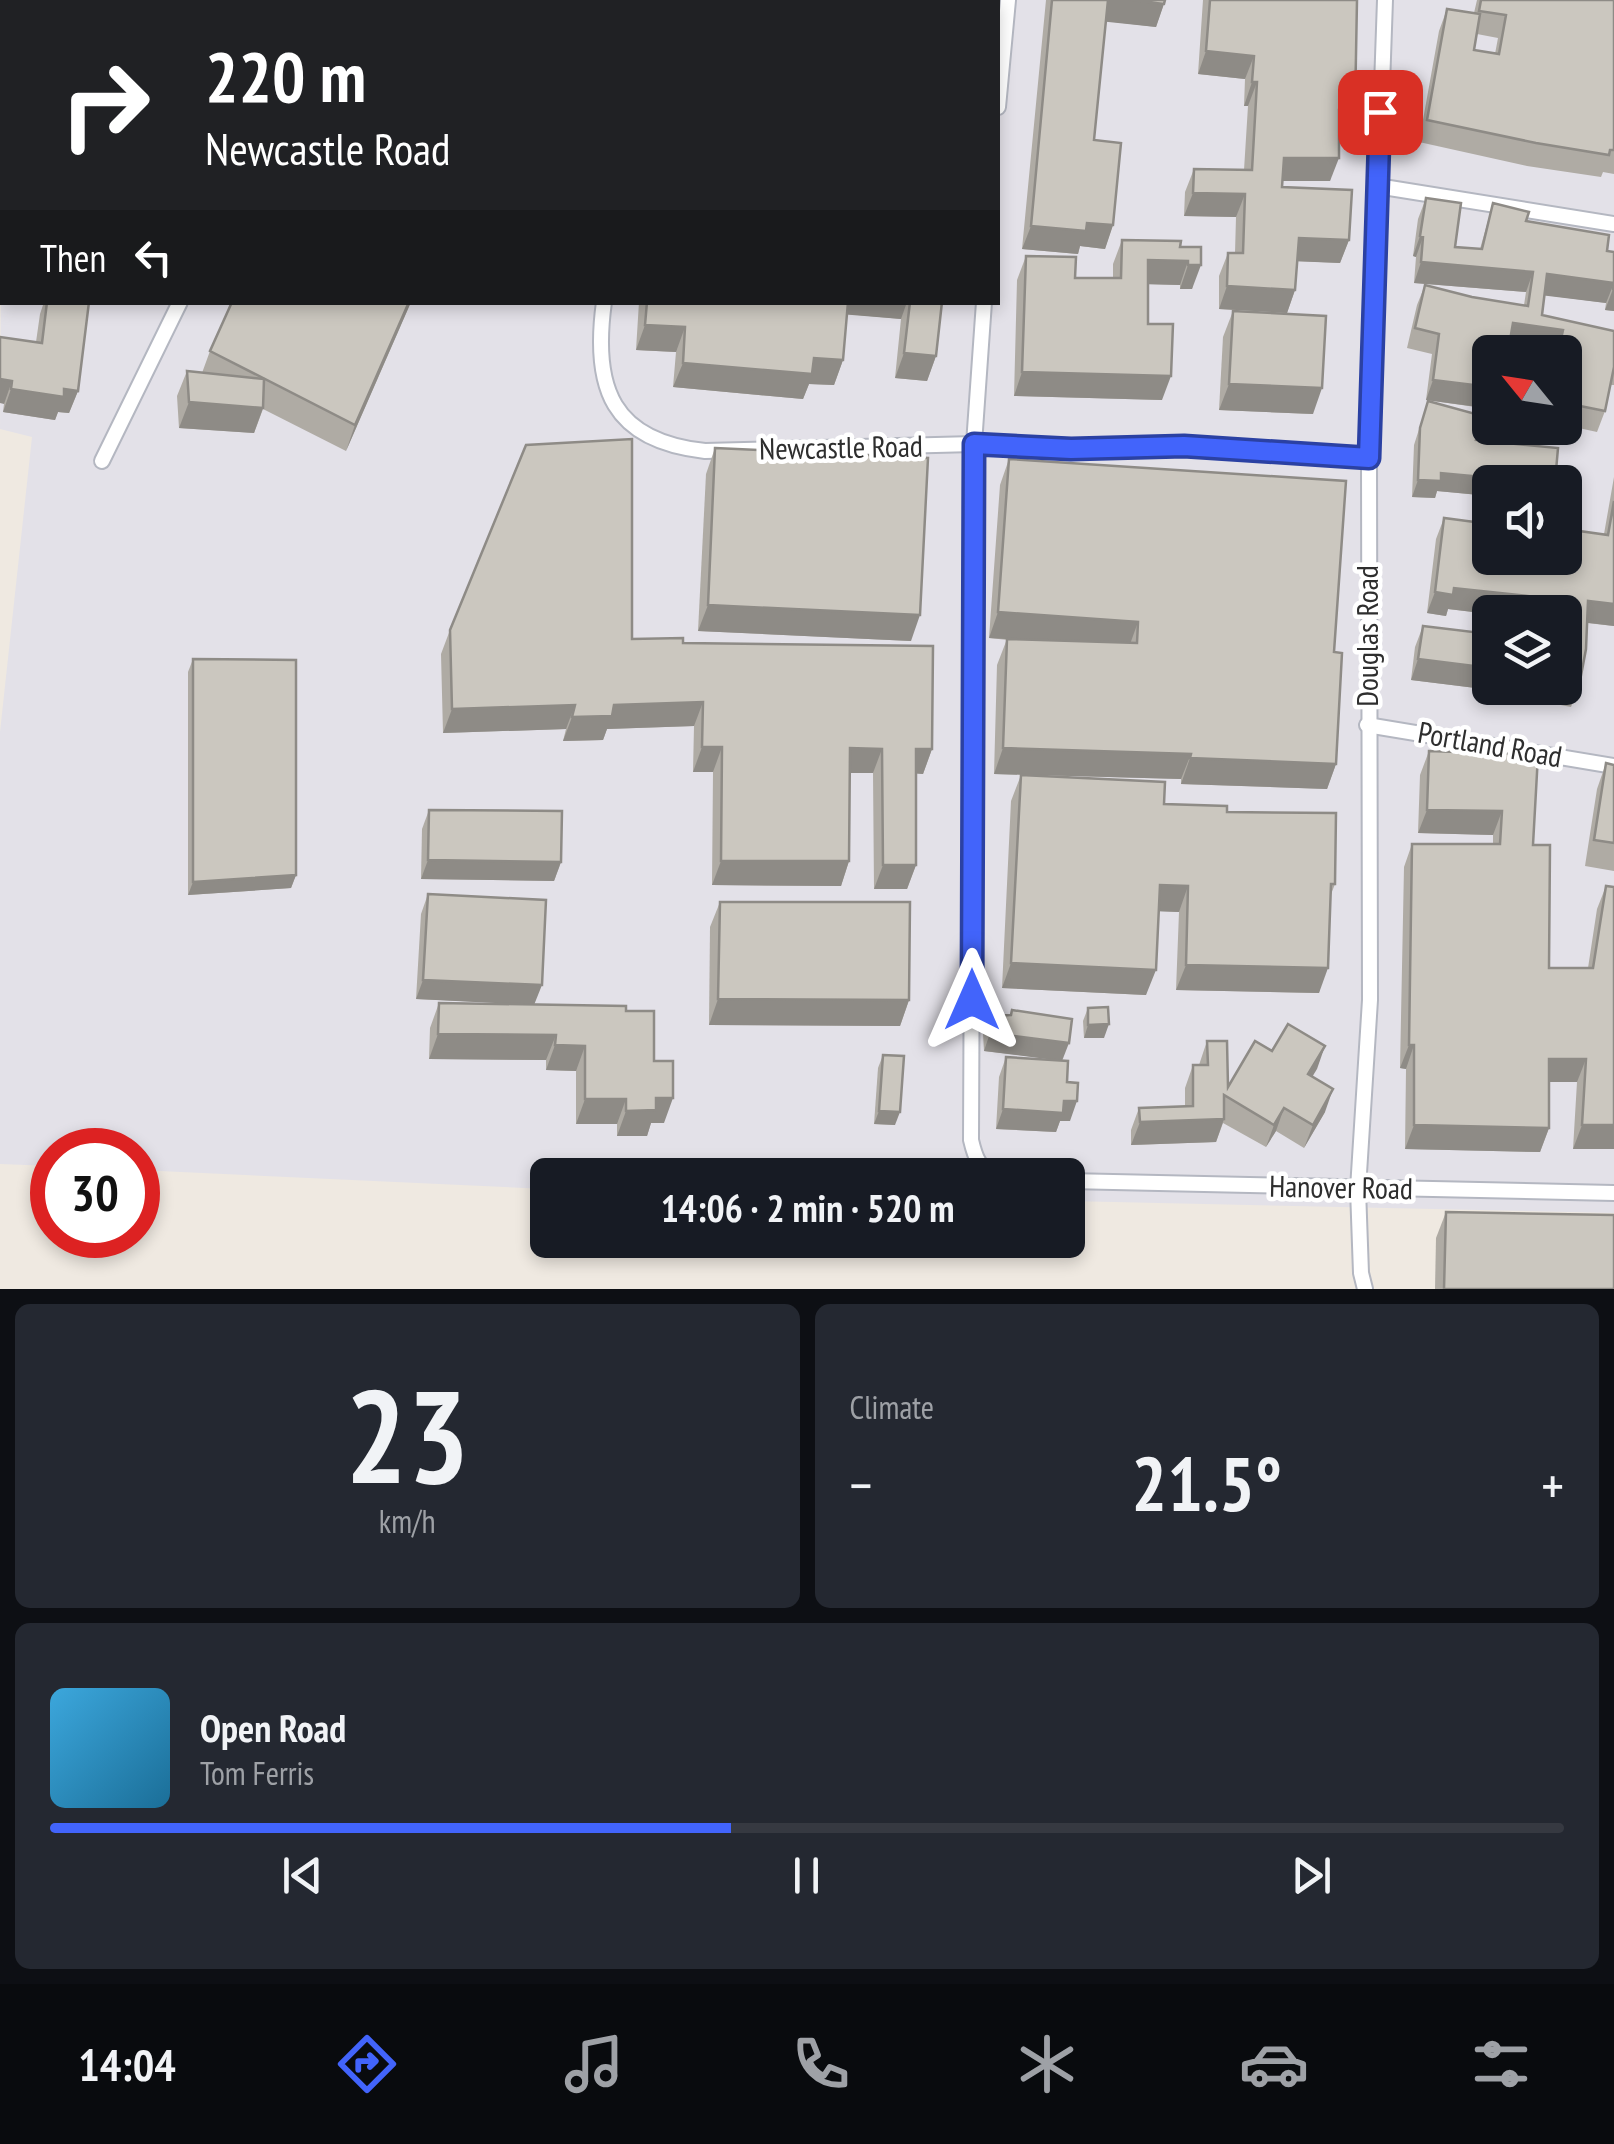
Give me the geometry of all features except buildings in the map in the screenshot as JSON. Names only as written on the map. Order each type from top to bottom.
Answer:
[{"type":"street","points":[[1000,86],[1008,0]]},
{"type":"street","name":"Douglas Road","points":[[1365,1289],[1358,1189],[1370,1000],[1369,458],[1385,0]]},
{"type":"street","points":[[1377,186],[1614,224]]},
{"type":"street","points":[[102,461],[179,305]]},
{"type":"street","name":"Newcastle Road","points":[[604,305],[599,338],[610,400],[634,426],[671,448],[705,451],[974,444],[1071,449],[1184,446],[1369,458]]},
{"type":"street","points":[[976,1158],[971,1140],[974,444],[984,305]]},
{"type":"street","name":"Portland Road","points":[[1367,724],[1614,766]]},
{"type":"street","name":"Hanover Road","points":[[1085,1181],[1614,1193]]},
{"type":"street","name":"Douglas Road","points":[[1357,1289],[1361,1273]]},
{"type":"shaded area","points":[[1000,0],[1614,0],[1614,1213],[1085,1201],[1085,1158],[530,1158],[530,1188],[160,1171],[160,1128],[30,1128],[30,1165],[0,1164],[0,732],[32,437],[0,429],[1,305],[1000,305]]},
{"type":"route","points":[[972,1000],[974,444],[1071,449],[1184,446],[1369,458],[1380,112]]}]
